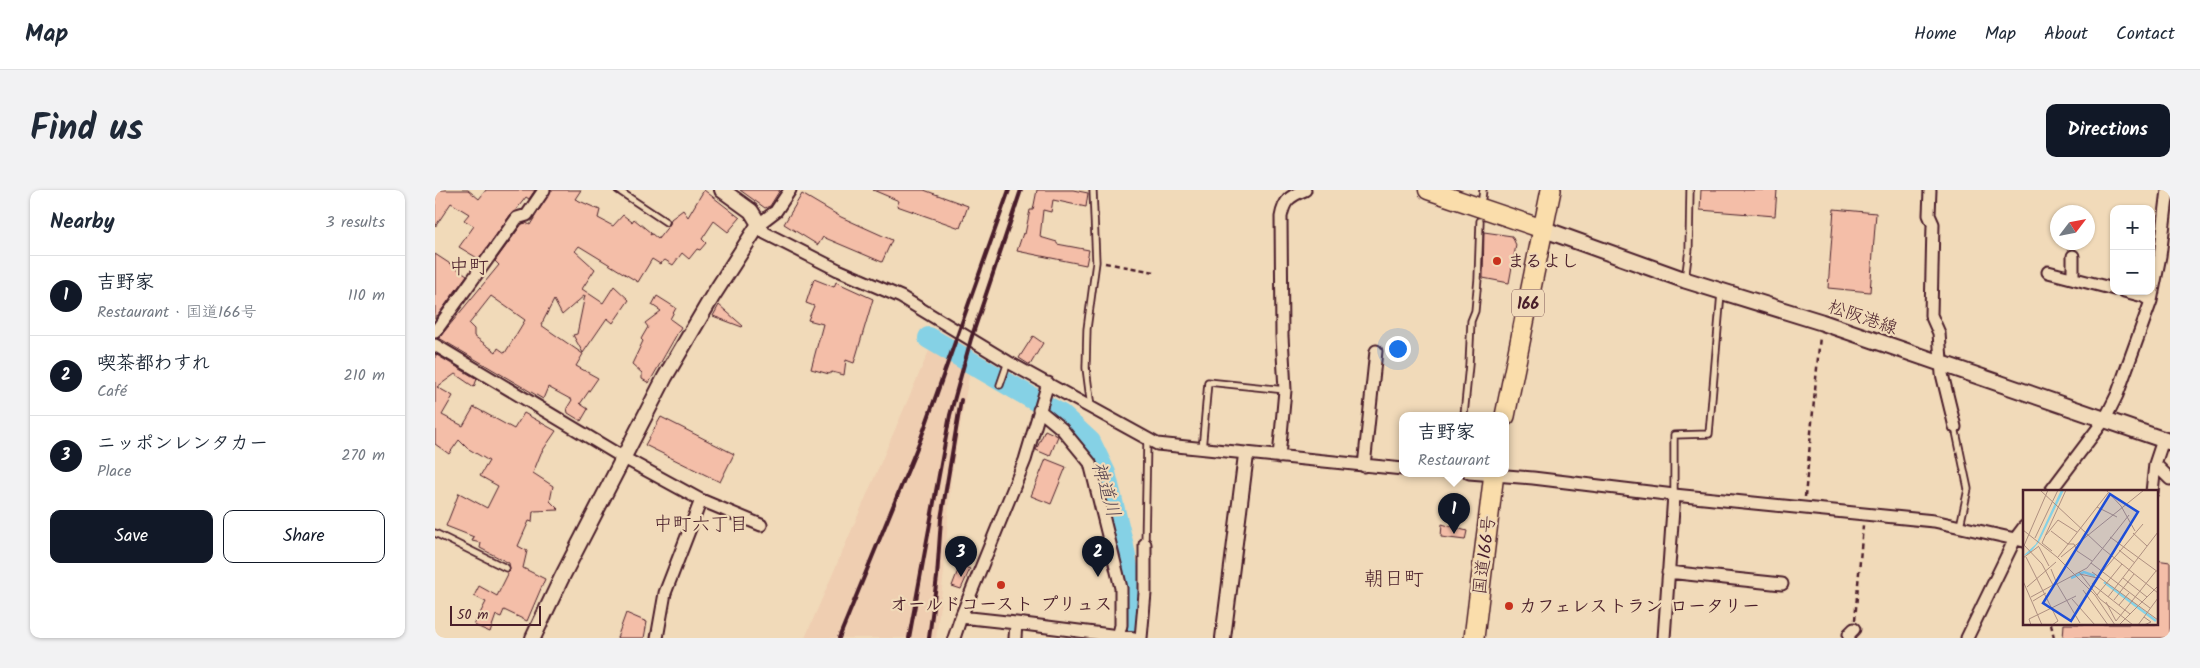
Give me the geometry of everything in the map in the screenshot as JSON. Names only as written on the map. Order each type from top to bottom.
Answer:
[{"type":"highway","name":"166","points":[[1506,412],[1551,190]]},
{"type":"highway","name":"国道166号","points":[[1474,638],[1493,477]]},
{"type":"main road","points":[[1428,190],[1543,229]]},
{"type":"main road","name":"松阪港線","points":[[1543,229],[1685,280],[1821,322],[1941,365],[2166,441]]},
{"type":"street","points":[[435,332],[517,218],[527,214],[544,190]]},
{"type":"street","points":[[722,190],[751,211],[765,233],[838,270],[901,297],[1008,362],[1147,440],[1157,444],[1202,450],[1399,469]]},
{"type":"street","points":[[536,637],[565,571],[665,377],[712,297],[759,224],[776,211],[790,190]]},
{"type":"street","points":[[1279,457],[1285,390],[1282,336],[1281,217],[1283,205],[1293,192],[1305,190]]},
{"type":"street","points":[[1930,190],[1929,215],[1933,224],[1931,315],[1939,333],[1941,365],[1955,427]]},
{"type":"street","points":[[2052,490],[2105,419],[2117,394],[2151,301],[2160,256],[2168,190]]},
{"type":"street","points":[[2073,256],[2073,278]]},
{"type":"street","points":[[2048,272],[2110,288]]},
{"type":"street","points":[[2139,295],[2151,301]]},
{"type":"street","points":[[435,345],[623,458],[701,500],[761,525]]},
{"type":"street","points":[[1364,466],[1376,351]]},
{"type":"street","points":[[955,638],[961,617],[1025,460],[1048,383]]},
{"type":"street","points":[[961,617],[1125,637],[1121,625],[1121,588],[1090,463],[1062,429],[1039,410]]},
{"type":"street","points":[[2152,490],[2155,464],[2166,441]]},
{"type":"street","points":[[1223,638],[1246,455]]},
{"type":"street","points":[[2155,464],[2170,479]]},
{"type":"street","points":[[1509,476],[1674,495],[1934,520],[2019,540],[1967,638]]},
{"type":"street","points":[[1664,638],[1674,495]]},
{"type":"street","points":[[657,638],[665,593],[701,500]]},
{"type":"street","points":[[1141,638],[1145,593],[1145,544]]},
{"type":"street","points":[[1668,572],[1782,584]]},
{"type":"street","points":[[1015,638],[1016,623]]},
{"type":"lane","points":[[618,190],[667,222]]},
{"type":"lane","points":[[1091,407],[1086,368],[1087,329],[1096,262],[1093,190]]},
{"type":"lane","points":[[1482,198],[1483,190]]},
{"type":"lane","points":[[1685,280],[1689,249],[1690,190]]},
{"type":"lane","points":[[1464,412],[1471,321],[1475,311],[1478,279],[1481,221]]},
{"type":"lane","points":[[1674,495],[1674,435],[1709,434],[1721,291]]},
{"type":"lane","points":[[1000,385],[1008,362]]},
{"type":"lane","points":[[1202,450],[1208,382],[1285,390]]},
{"type":"lane","points":[[1955,427],[1968,488],[1960,526]]},
{"type":"lane","points":[[1145,544],[1147,440]]},
{"type":"lane","points":[[435,533],[506,568]]},
{"type":"path","points":[[1096,262],[1155,272]]},
{"type":"path","points":[[1804,508],[1821,322]]},
{"type":"path","points":[[1852,634],[1863,519]]},
{"type":"shaded area","points":[[938,330],[974,348],[951,478],[944,572],[936,638],[805,638]]},
{"type":"building","points":[[435,190],[468,190],[479,199],[486,190],[535,190],[529,199],[526,197],[511,214],[479,259],[459,247],[474,226],[464,220],[469,214],[451,203],[435,227]]},
{"type":"building","points":[[551,190],[581,190],[575,199],[600,210],[598,218],[613,226],[623,215],[632,222],[634,219],[651,233],[650,235],[652,234],[658,239],[670,224],[671,219],[683,210],[688,217],[704,190],[740,218],[728,232],[714,221],[702,239],[706,243],[700,250],[697,249],[689,259],[682,253],[673,265],[665,260],[660,264],[652,259],[638,282],[579,246],[575,251],[595,269],[582,289],[603,303],[614,286],[629,300],[613,323],[607,318],[583,353],[573,335],[577,334],[585,295],[562,315],[554,300],[541,325],[583,354],[576,366],[598,378],[580,404],[588,409],[581,421],[568,413],[567,408],[572,400],[548,387],[543,399],[439,338],[499,265],[495,261],[522,224],[530,225]],"holes":[[[491,296],[525,320],[505,353],[498,348],[496,352],[474,336],[474,329],[469,324]]]},
{"type":"building","points":[[740,190],[780,190],[770,206],[765,208]]},
{"type":"building","points":[[873,190],[924,190],[968,206],[960,228],[897,206],[899,201]]},
{"type":"building","points":[[1037,190],[1073,190],[1088,193],[1086,207],[1053,200],[1051,212],[1043,210],[1040,237],[1057,242],[1057,244],[1089,250],[1086,265],[1017,251],[1023,233],[1025,234],[1030,210],[1033,210]]},
{"type":"building","points":[[1701,190],[1777,190],[1775,216],[1700,210]]},
{"type":"building","points":[[802,194],[841,217],[892,240],[882,262],[823,237],[818,245],[784,224]]},
{"type":"building","points":[[1834,209],[1876,213],[1870,292],[1828,288]]},
{"type":"building","name":"まるよし","points":[[1484,232],[1512,236],[1516,245],[1509,283],[1483,278]]},
{"type":"building","points":[[435,254],[467,275],[435,319]]},
{"type":"building","points":[[814,279],[834,287],[836,282],[873,299],[854,363],[846,360],[844,375],[832,372],[829,374],[811,369],[823,324],[808,320],[814,306],[806,303]]},
{"type":"building","points":[[657,296],[676,308],[670,319],[681,327],[649,383],[642,379],[642,373],[632,364],[643,341],[641,339],[648,327],[645,323],[661,311],[652,305]]},
{"type":"building","points":[[719,305],[743,326],[713,316]]},
{"type":"building","points":[[1033,336],[1043,343],[1030,365],[1019,358]]},
{"type":"building","points":[[435,354],[477,379],[474,387],[455,374],[437,387],[453,396],[442,415],[463,426],[474,407],[514,429],[524,413],[556,431],[541,453],[533,473],[553,486],[550,501],[559,510],[533,511],[532,522],[529,521],[518,546],[527,551],[523,568],[545,579],[527,621],[504,610],[501,617],[496,615],[490,632],[474,625],[486,602],[474,596],[479,586],[497,596],[508,574],[506,573],[510,570],[509,563],[480,548],[481,543],[472,541],[474,537],[446,526],[459,493],[487,508],[498,486],[480,476],[489,461],[467,448],[459,440],[449,454],[435,444]]},
{"type":"building","points":[[661,417],[734,454],[720,482],[645,445]]},
{"type":"building","points":[[1045,430],[1058,436],[1050,456],[1036,450]]},
{"type":"building","points":[[1046,459],[1066,467],[1051,504],[1031,496]]},
{"type":"building","points":[[1442,524],[1467,531],[1465,540],[1441,537]]},
{"type":"building","points":[[2157,560],[2170,562],[2170,638],[2063,638],[2064,626],[2157,626]]},
{"type":"building","points":[[960,565],[970,569],[961,589],[952,586]]},
{"type":"building","points":[[626,613],[647,622],[644,638],[617,638]]},
{"type":"waterway","name":"神道川","points":[[929,338],[1061,415],[1090,442],[1105,473],[1123,546],[1131,589],[1129,638]]},
{"type":"railway","points":[[839,638],[921,438],[1009,190]]},
{"type":"railway","points":[[909,638],[950,415],[971,339],[1021,190]]},
{"type":"railway","points":[[929,638],[937,577],[941,519],[961,400]]},
{"type":"place","name":"まるよし","points":[[1497,261]]},
{"type":"place","name":"吉野家","points":[[1454,534]]},
{"type":"place","name":"ニッポンレンタカー","points":[[961,577]]},
{"type":"place","name":"喫茶都わすれ","points":[[1098,577]]},
{"type":"place","name":"オールドコースト プリュス","points":[[1001,585]]},
{"type":"place","name":"カフェレストラン ロータリー","points":[[1509,606]]},
{"type":"district","name":"中町","points":[[469,266]]},
{"type":"district","name":"中町六丁目","points":[[701,523]]},
{"type":"district","name":"朝日町","points":[[1394,578]]}]
